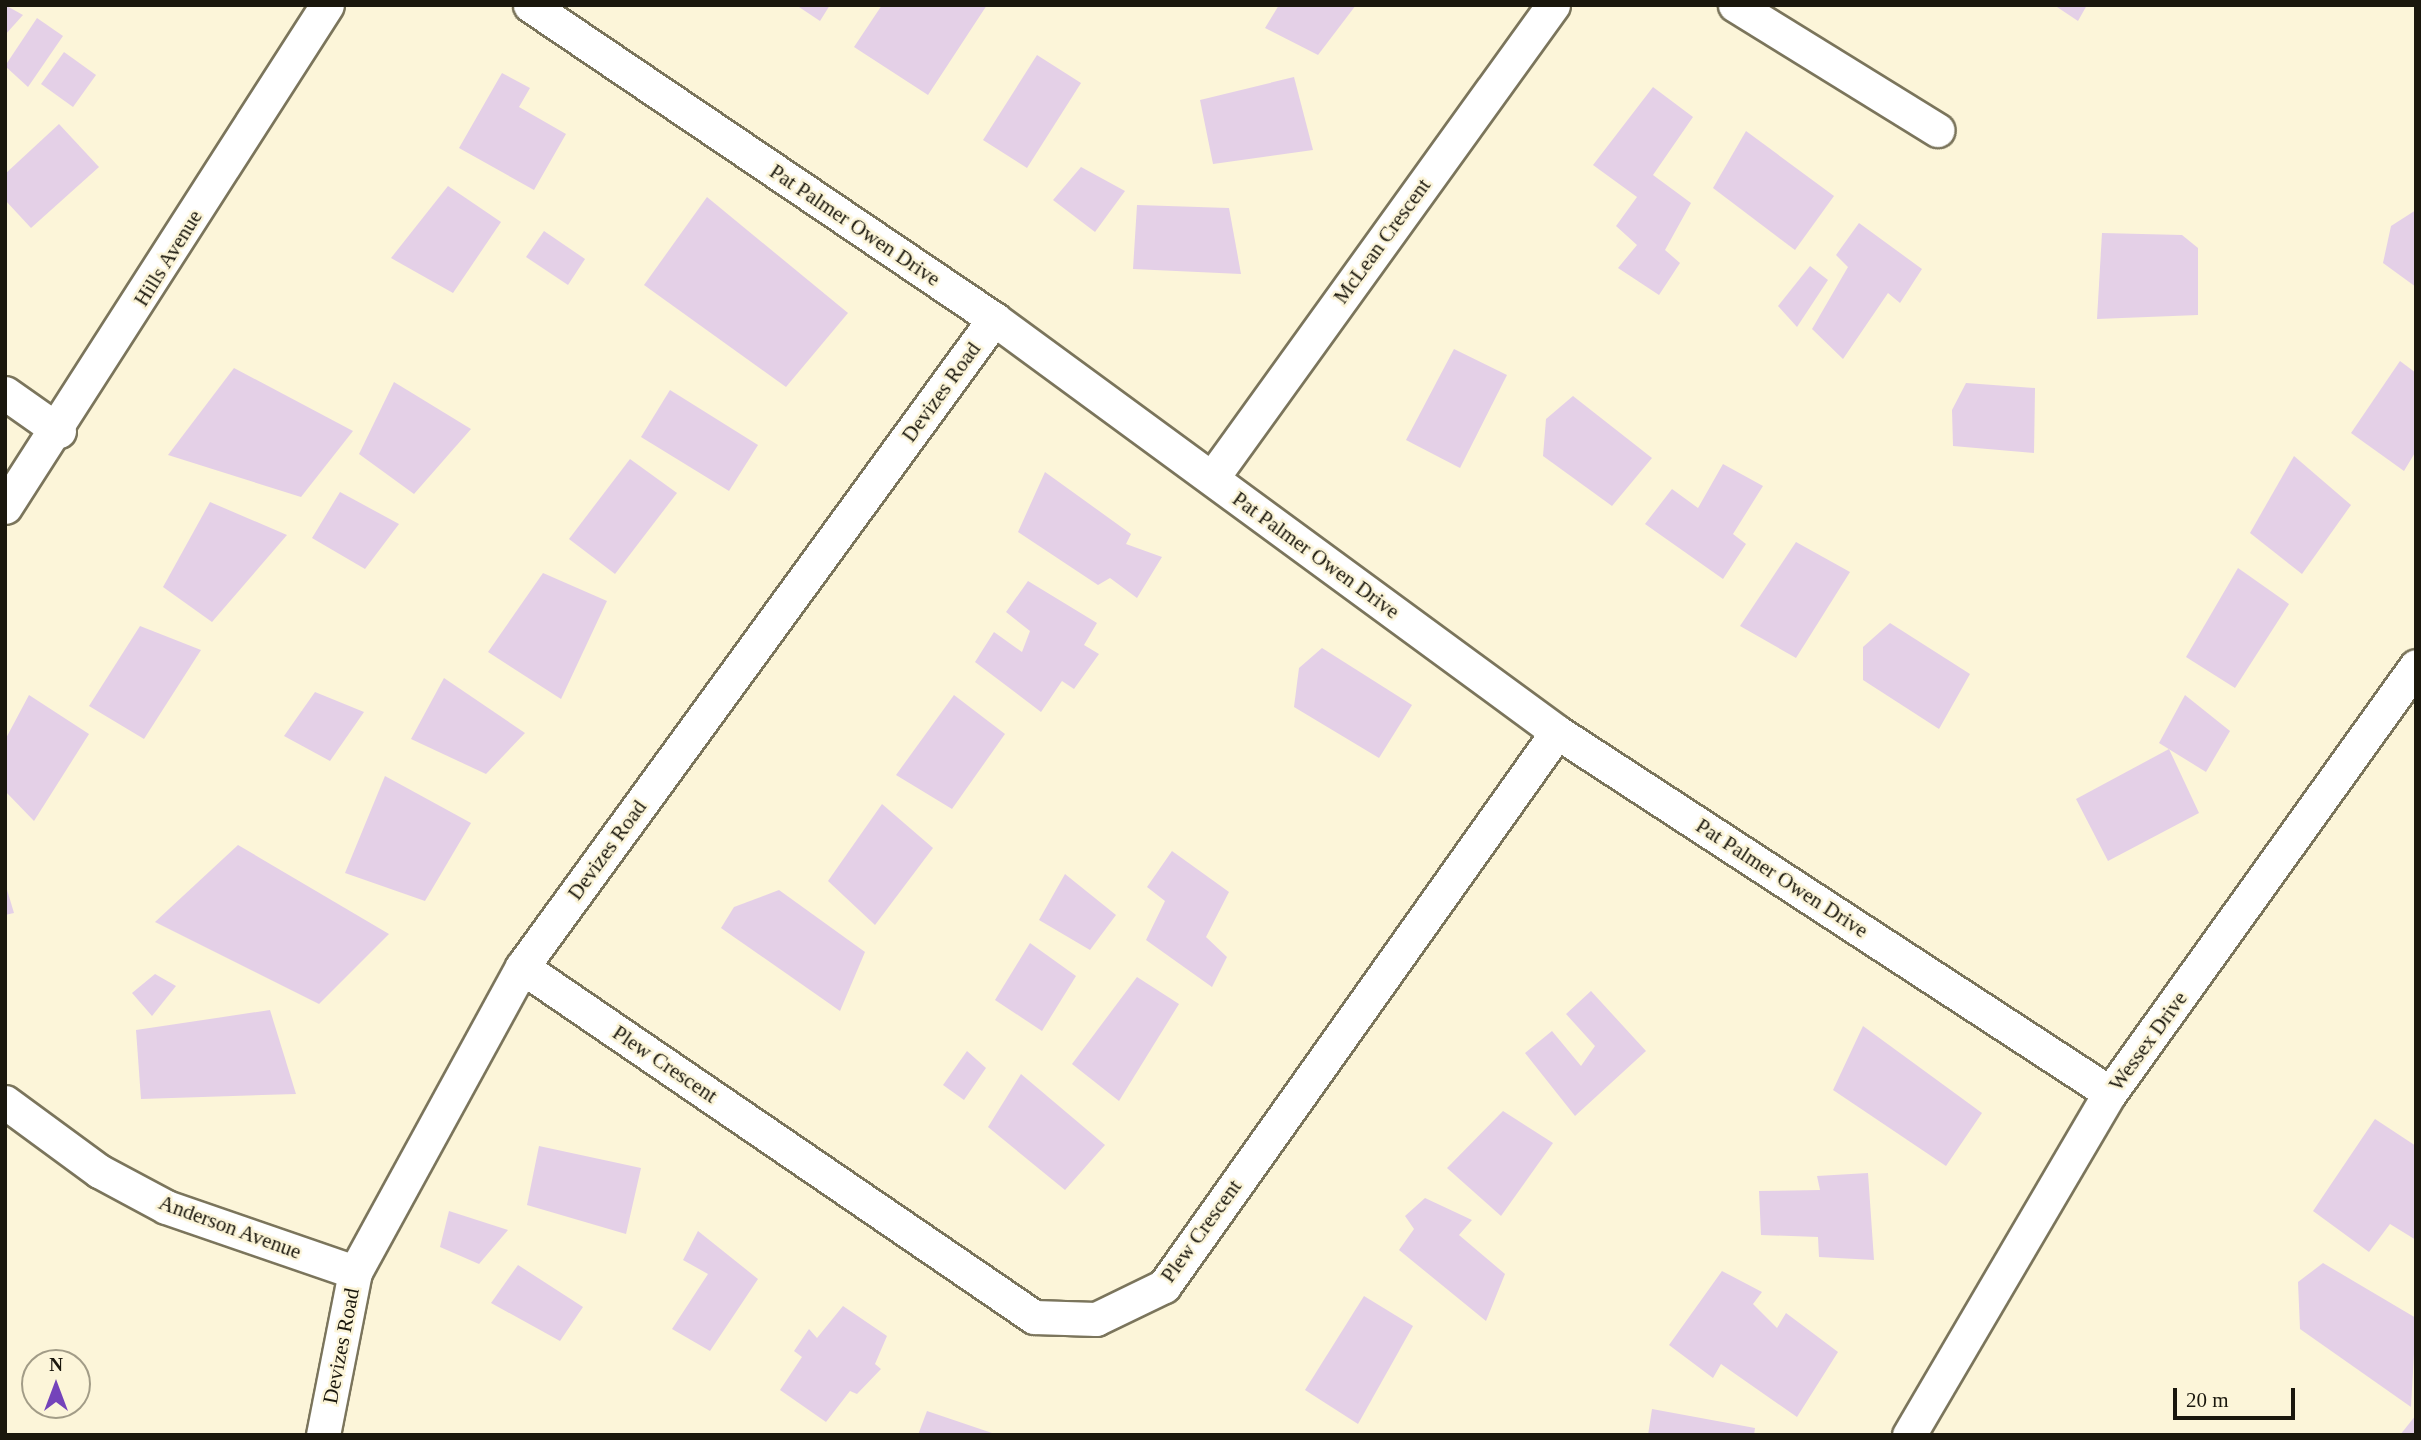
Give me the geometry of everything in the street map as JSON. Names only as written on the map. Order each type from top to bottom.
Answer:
[{"type":"street","name":"Hills Avenue","points":[[5,507],[59,430],[327,5]]},
{"type":"street","name":"Pat Palmer Owen Drive","points":[[530,5],[994,319],[1558,732],[2110,1093]]},
{"type":"street","name":"McLean Crescent","points":[[1212,478],[1553,5]]},
{"type":"street","points":[[1735,5],[1937,131]]},
{"type":"street","name":"Devizes Road","points":[[323,1435],[355,1272],[522,967],[994,319]]},
{"type":"street","points":[[5,393],[59,430]]},
{"type":"street","name":"Wessex Drive","points":[[1909,1435],[2110,1093],[2416,666]]},
{"type":"street","name":"Plew Crescent","points":[[522,967],[1034,1317],[1096,1319],[1164,1286],[1558,732]]},
{"type":"street","name":"Anderson Avenue","points":[[5,1102],[99,1171],[166,1207],[355,1272]]},
{"type":"building","points":[[5,5],[23,15],[5,35]]},
{"type":"building","points":[[796,5],[830,5],[820,21]]},
{"type":"building","points":[[882,5],[987,5],[928,95],[854,47]]},
{"type":"building","points":[[1279,5],[1356,5],[1318,55],[1265,28]]},
{"type":"building","points":[[2054,5],[2087,5],[2078,21]]},
{"type":"building","points":[[37,18],[63,36],[28,87],[5,66]]},
{"type":"building","points":[[64,52],[96,75],[73,107],[41,84]]},
{"type":"building","points":[[1037,55],[1081,83],[1027,168],[983,140]]},
{"type":"building","points":[[502,73],[530,88],[519,107],[566,134],[534,190],[459,148]]},
{"type":"building","points":[[1294,77],[1313,150],[1213,164],[1200,100]]},
{"type":"building","points":[[1653,87],[1693,117],[1653,175],[1691,203],[1665,250],[1680,263],[1659,295],[1618,268],[1637,245],[1616,226],[1637,197],[1593,165]]},
{"type":"building","points":[[59,124],[99,167],[31,228],[5,200],[5,174]]},
{"type":"building","points":[[1746,131],[1834,196],[1795,250],[1713,188]]},
{"type":"building","points":[[1081,167],[1125,191],[1095,232],[1053,200]]},
{"type":"building","points":[[448,186],[501,222],[453,293],[391,258]]},
{"type":"building","points":[[707,197],[848,313],[786,387],[644,285]]},
{"type":"building","points":[[1137,205],[1229,208],[1241,274],[1133,269]]},
{"type":"building","points":[[2416,210],[2416,287],[2383,263],[2391,226]]},
{"type":"building","points":[[1859,223],[1922,269],[1900,303],[1888,293],[1843,359],[1812,329],[1848,267],[1836,255]]},
{"type":"building","points":[[544,231],[585,259],[568,285],[526,257]]},
{"type":"building","points":[[2102,233],[2182,235],[2198,248],[2198,315],[2097,319]]},
{"type":"building","points":[[1810,266],[1828,280],[1797,327],[1778,306]]},
{"type":"building","points":[[1454,349],[1507,375],[1460,468],[1406,440]]},
{"type":"building","points":[[2400,361],[2416,373],[2416,451],[2404,471],[2351,433]]},
{"type":"building","points":[[234,368],[353,431],[301,497],[168,455]]},
{"type":"building","points":[[394,382],[471,429],[414,494],[359,454]]},
{"type":"building","points":[[1966,383],[2035,388],[2034,453],[1953,446],[1952,410]]},
{"type":"building","points":[[670,390],[758,445],[729,491],[641,437]]},
{"type":"building","points":[[1573,396],[1652,458],[1612,506],[1543,456],[1546,419]]},
{"type":"building","points":[[2294,456],[2351,505],[2302,574],[2250,533]]},
{"type":"building","points":[[630,459],[677,493],[615,574],[569,539]]},
{"type":"building","points":[[1723,464],[1763,486],[1733,534],[1746,544],[1723,579],[1645,524],[1672,489],[1698,508]]},
{"type":"building","points":[[1045,472],[1131,534],[1126,544],[1162,557],[1137,598],[1110,578],[1098,585],[1018,532]]},
{"type":"building","points":[[340,492],[399,524],[365,569],[312,538]]},
{"type":"building","points":[[210,502],[287,535],[212,622],[163,587]]},
{"type":"building","points":[[1796,542],[1850,572],[1796,658],[1740,626]]},
{"type":"building","points":[[2238,568],[2289,604],[2235,688],[2186,657]]},
{"type":"building","points":[[543,573],[607,601],[561,699],[488,652]]},
{"type":"building","points":[[1028,581],[1097,623],[1084,645],[1099,654],[1074,689],[1062,681],[1041,712],[975,662],[994,632],[1022,652],[1030,631],[1006,612]]},
{"type":"building","points":[[1890,623],[1970,674],[1939,729],[1863,680],[1863,647]]},
{"type":"building","points":[[140,626],[201,650],[144,739],[89,706]]},
{"type":"building","points":[[1322,648],[1412,705],[1379,758],[1294,707],[1299,668]]},
{"type":"building","points":[[444,678],[525,733],[486,774],[411,739]]},
{"type":"building","points":[[315,692],[364,712],[330,761],[284,736]]},
{"type":"building","points":[[29,695],[89,734],[34,821],[5,791],[5,740]]},
{"type":"building","points":[[954,695],[1005,734],[952,809],[896,775]]},
{"type":"building","points":[[2185,695],[2230,731],[2206,772],[2159,743]]},
{"type":"building","points":[[2169,749],[2199,813],[2108,861],[2076,799]]},
{"type":"building","points":[[385,776],[471,823],[425,901],[345,873]]},
{"type":"building","points":[[882,804],[933,848],[875,925],[828,881]]},
{"type":"building","points":[[238,845],[389,934],[319,1004],[155,922]]},
{"type":"building","points":[[1172,851],[1229,892],[1206,937],[1227,957],[1212,987],[1146,940],[1165,901],[1147,887]]},
{"type":"building","points":[[1065,874],[1116,915],[1090,950],[1039,920]]},
{"type":"building","points":[[5,883],[14,913],[5,915]]},
{"type":"building","points":[[779,890],[865,952],[840,1011],[721,928],[734,907]]},
{"type":"building","points":[[1030,943],[1076,976],[1042,1031],[995,1000]]},
{"type":"building","points":[[155,974],[176,986],[152,1016],[132,993]]},
{"type":"building","points":[[1137,977],[1179,1004],[1119,1101],[1072,1064]]},
{"type":"building","points":[[1591,991],[1646,1051],[1575,1116],[1525,1053],[1552,1031],[1581,1066],[1595,1046],[1566,1014]]},
{"type":"building","points":[[270,1010],[296,1094],[141,1099],[136,1030]]},
{"type":"building","points":[[1863,1026],[1982,1113],[1946,1166],[1833,1090]]},
{"type":"building","points":[[967,1051],[986,1068],[964,1100],[943,1085]]},
{"type":"building","points":[[1021,1074],[1105,1145],[1065,1190],[988,1127]]},
{"type":"building","points":[[1503,1111],[1553,1143],[1501,1216],[1447,1168]]},
{"type":"building","points":[[2375,1119],[2416,1146],[2416,1240],[2390,1224],[2369,1252],[2313,1211]]},
{"type":"building","points":[[539,1146],[641,1168],[626,1234],[527,1205]]},
{"type":"building","points":[[1868,1173],[1874,1260],[1819,1257],[1818,1237],[1761,1235],[1759,1191],[1820,1190],[1817,1176]]},
{"type":"building","points":[[1425,1198],[1472,1220],[1459,1235],[1505,1274],[1486,1321],[1399,1250],[1414,1229],[1405,1216]]},
{"type":"building","points":[[449,1211],[508,1230],[479,1264],[440,1247]]},
{"type":"building","points":[[698,1231],[758,1279],[710,1351],[672,1329],[708,1274],[683,1260]]},
{"type":"building","points":[[2323,1263],[2416,1318],[2411,1407],[2300,1329],[2298,1282]]},
{"type":"building","points":[[518,1265],[583,1307],[560,1341],[491,1303]]},
{"type":"building","points":[[1722,1271],[1762,1292],[1753,1304],[1777,1328],[1786,1313],[1838,1352],[1797,1417],[1721,1364],[1713,1378],[1669,1345]]},
{"type":"building","points":[[1364,1296],[1413,1326],[1358,1424],[1305,1390]]},
{"type":"building","points":[[843,1306],[887,1336],[875,1364],[881,1369],[857,1394],[850,1391],[826,1422],[780,1390],[802,1357],[794,1351],[809,1329],[817,1338]]},
{"type":"building","points":[[1652,1409],[1755,1428],[1754,1435],[1648,1435]]},
{"type":"building","points":[[927,1411],[995,1434],[995,1435],[918,1435]]},
{"type":"building","points":[[2416,1415],[2416,1435],[2400,1435]]}]
